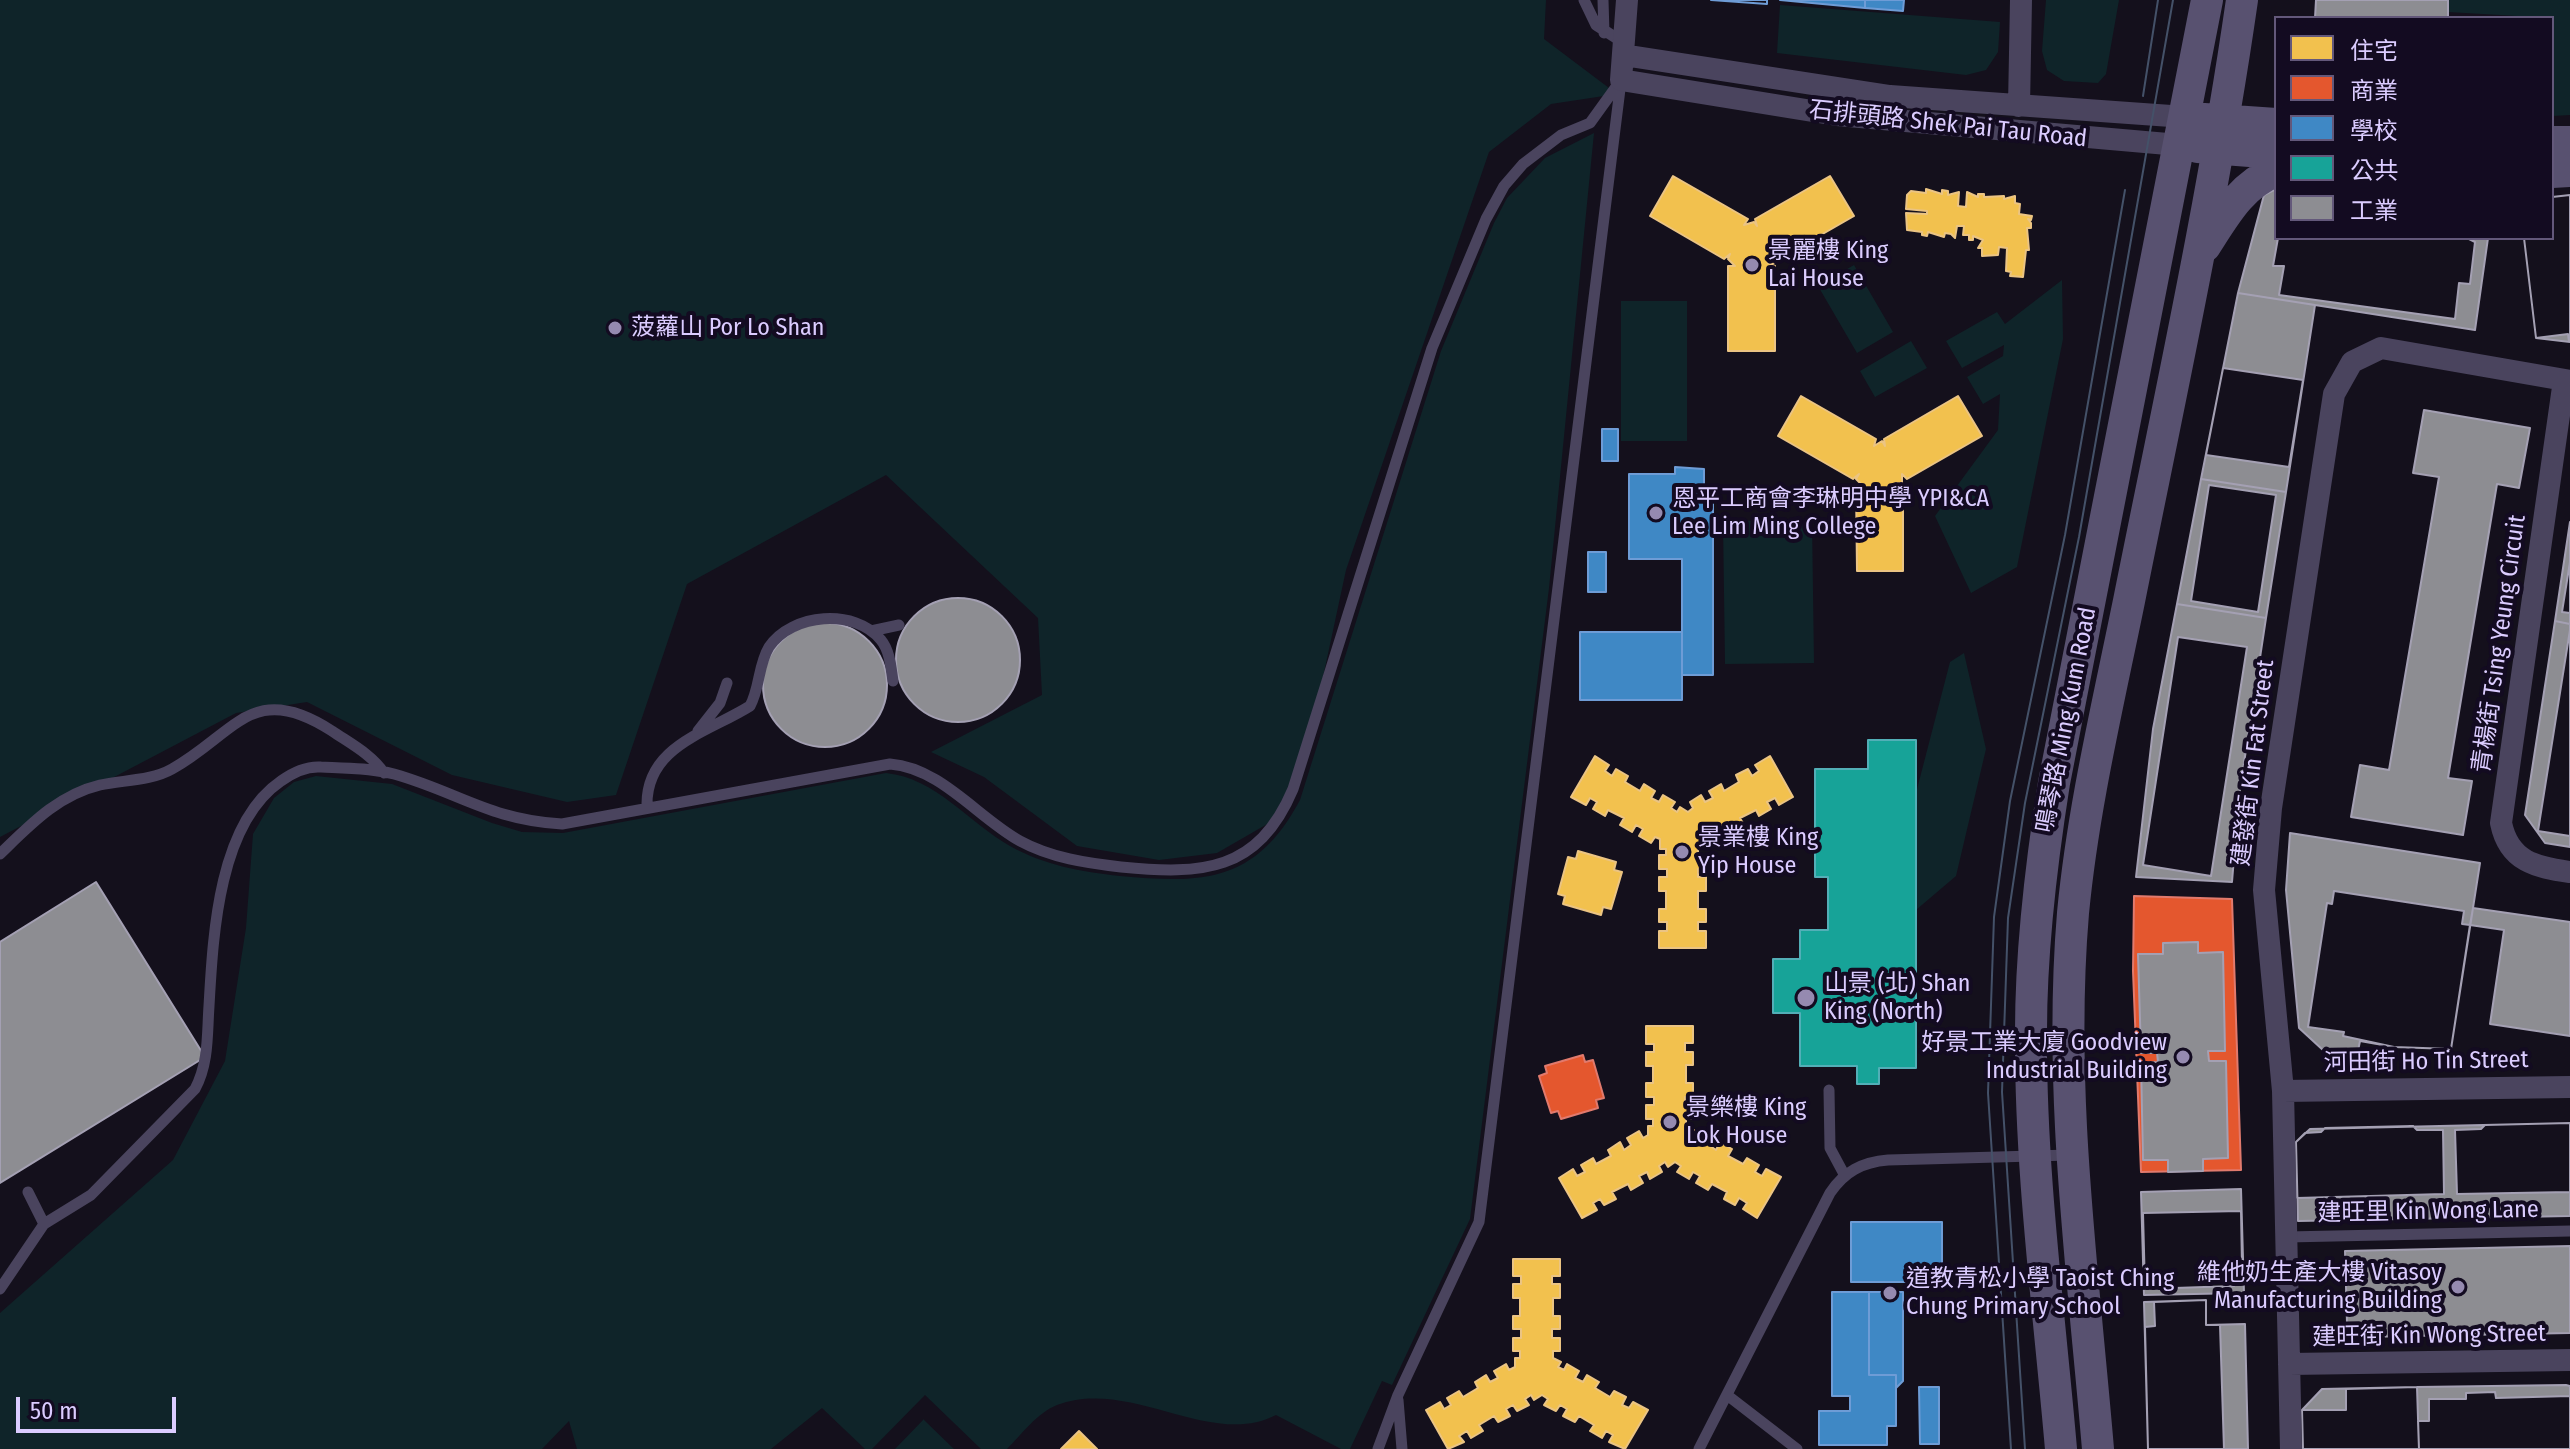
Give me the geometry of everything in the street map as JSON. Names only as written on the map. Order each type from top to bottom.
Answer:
[{"type":"main road","name":"鳴琴路 Ming Kum Road","points":[[2061,1449],[2036,1156],[2030,1031],[2034,938],[2044,845],[2207,0]]},
{"type":"main road","name":"鳴琴路 Ming Kum Road","points":[[2098,1449],[2073,1155],[2068,1002],[2081,850],[2197,259],[2242,0]]},
{"type":"main road","name":"石排頭路 Shek Pai Tau Road","points":[[2220,134],[2274,124]]},
{"type":"main road","name":"石排頭路 Shek Pai Tau Road","points":[[2182,131],[2220,134],[2274,152]]},
{"type":"main road","points":[[2197,259],[2235,200],[2253,181],[2274,172]]},
{"type":"street","points":[[1621,80],[1617,44],[1627,0]]},
{"type":"street","points":[[2019,106],[2021,0]]},
{"type":"street","name":"石排頭路 Shek Pai Tau Road","points":[[1617,44],[1830,88],[2019,106],[2182,131]]},
{"type":"street","name":"石排頭路 Shek Pai Tau Road","points":[[1621,80],[1862,118],[2182,131]]},
{"type":"street","name":"建發街 Kin Fat Street","points":[[2291,1449],[2283,1091],[2264,890],[2266,847],[2327,437],[2338,382],[2352,362],[2381,348],[2567,380]]},
{"type":"street","name":"青楊街 Tsing Yeung Circuit","points":[[2567,380],[2501,823],[2507,843],[2520,859],[2538,867],[2570,872]]},
{"type":"street","name":"河田街 Ho Tin Street","points":[[2283,1091],[2570,1087]]},
{"type":"street","name":"建旺街 Kin Wong Street","points":[[2289,1364],[2570,1360]]},
{"type":"lane","points":[[1584,0],[1589,16],[1617,44]]},
{"type":"lane","points":[[1603,0],[1617,44]]},
{"type":"lane","points":[[0,1289],[44,1224],[91,1195],[195,1089],[202,1077],[213,931],[240,829],[271,788],[291,774],[315,766],[384,773],[523,822],[562,824],[890,764],[927,774],[1026,844],[1078,861],[1185,871],[1218,865],[1254,847],[1275,823],[1293,789],[1432,348],[1486,219],[1504,186],[1523,164],[1561,135],[1590,123],[1621,80]]},
{"type":"lane","points":[[1378,1449],[1398,1395],[1479,1222],[1621,80]]},
{"type":"lane","points":[[647,807],[651,774],[671,751],[750,706],[769,647],[799,624],[818,619],[843,619],[871,631],[885,647],[893,681]]},
{"type":"lane","points":[[871,631],[899,625]]},
{"type":"lane","points":[[693,737],[715,712],[727,683]]},
{"type":"lane","points":[[0,854],[46,810],[72,795],[97,786],[170,770],[236,720],[260,709],[297,712],[375,760],[384,773]]},
{"type":"lane","points":[[1829,1090],[1830,1148],[1845,1176]]},
{"type":"lane","points":[[1699,1449],[1830,1193],[1845,1176],[1865,1164],[1888,1160],[2073,1155]]},
{"type":"lane","points":[[28,1192],[44,1224]]},
{"type":"lane","name":"建旺里 Kin Wong Lane","points":[[2287,1237],[2570,1231]]},
{"type":"lane","points":[[1398,1395],[1402,1449]]},
{"type":"lane","points":[[1727,1395],[1797,1449]]},
{"type":"green space","points":[[0,0],[1546,0],[1544,39],[1617,94],[1551,104],[1489,152],[1346,570],[1303,770],[1269,823],[1217,853],[1159,860],[1077,846],[984,777],[931,752],[1042,695],[1038,618],[886,475],[687,584],[616,795],[567,802],[452,775],[307,702],[236,713],[0,837]]},
{"type":"green space","points":[[2046,0],[2119,0],[2106,74],[2098,83],[2064,81],[2047,70],[2042,51]]},
{"type":"green space","points":[[2448,0],[2570,0],[2570,115],[2554,116],[2554,16],[2448,12]]},
{"type":"green space","points":[[1780,5],[2000,22],[1998,52],[1986,70],[1966,75],[1777,53]]},
{"type":"green space","points":[[1594,133],[1549,588],[1470,1219],[1392,1385],[1382,1381],[1350,1449],[1341,1449],[1276,1415],[1251,1423],[1225,1424],[1113,1400],[1085,1399],[1050,1409],[1036,1418],[1007,1449],[981,1449],[925,1395],[872,1449],[865,1449],[822,1408],[771,1449],[577,1449],[569,1421],[542,1449],[0,1449],[0,1313],[173,1160],[225,1061],[246,928],[253,834],[274,798],[294,782],[316,776],[392,784],[522,832],[563,833],[886,773],[921,783],[1023,853],[1077,870],[1150,878],[1203,877],[1225,872],[1265,848],[1300,800],[1441,351],[1494,223],[1507,198],[1545,158]]},
{"type":"green space","points":[[1854,265],[1893,332],[1857,353],[1818,286]]},
{"type":"green space","points":[[2062,280],[2063,339],[2017,567],[1971,593],[1935,516],[1998,430],[2000,394],[1983,404],[1967,377],[2003,356],[2004,345],[1962,368],[1946,341],[1997,312],[2005,324]]},
{"type":"green space","points":[[1621,301],[1687,301],[1687,441],[1621,441]]},
{"type":"green space","points":[[1911,341],[1927,368],[1875,397],[1860,371]]},
{"type":"green space","points":[[1812,520],[1814,663],[1725,664],[1723,521]]},
{"type":"green space","points":[[1964,653],[1986,749],[1956,876],[1916,910],[1916,793],[1950,662]]},
{"type":"green space","points":[[924,1420],[954,1449],[895,1449]]},
{"type":"building: 住宅","name":"景麗樓 King Lai House","points":[[1673,176],[1748,219],[1744,225],[1754,222],[1757,226],[1755,219],[1830,176],[1854,216],[1779,259],[1775,253],[1774,263],[1768,263],[1775,266],[1775,351],[1728,351],[1728,266],[1735,266],[1728,259],[1730,254],[1724,259],[1650,216]]},
{"type":"building: 住宅","points":[[1926,189],[1942,194],[1942,190],[1948,191],[1948,195],[1959,192],[1958,206],[1966,207],[1967,192],[1978,197],[1978,194],[1984,194],[1984,197],[2004,196],[2004,199],[2015,196],[2015,203],[2020,204],[2019,214],[2032,216],[2031,220],[2028,219],[2031,228],[2027,228],[2029,250],[2026,250],[2023,277],[2010,276],[2011,272],[2006,271],[2007,248],[1999,247],[1998,255],[1982,256],[1982,248],[1978,248],[1983,240],[1973,236],[1973,240],[1969,240],[1969,235],[1963,235],[1964,226],[1957,226],[1955,238],[1945,233],[1944,237],[1928,232],[1927,236],[1907,230],[1906,213],[1927,214],[1927,211],[1906,209],[1907,195],[1911,191],[1926,193]]},
{"type":"building: 住宅","points":[[1801,396],[1876,439],[1874,446],[1882,441],[1885,446],[1884,439],[1958,396],[1982,436],[1907,479],[1902,474],[1902,483],[1896,483],[1903,486],[1903,571],[1857,571],[1856,486],[1863,486],[1856,479],[1859,474],[1853,479],[1778,436]]},
{"type":"building: 住宅","name":"景業樓 King Yip House","points":[[1595,756],[1609,765],[1605,771],[1612,776],[1616,769],[1628,776],[1625,782],[1640,791],[1644,784],[1655,791],[1651,798],[1659,802],[1663,795],[1675,802],[1671,808],[1677,812],[1680,807],[1688,812],[1693,808],[1690,802],[1701,795],[1705,802],[1713,798],[1709,791],[1721,784],[1724,791],[1739,782],[1736,775],[1748,769],[1752,776],[1759,771],[1755,765],[1770,756],[1793,797],[1779,805],[1775,798],[1767,802],[1771,809],[1759,816],[1756,810],[1740,818],[1744,825],[1732,832],[1728,825],[1721,829],[1725,836],[1713,843],[1709,837],[1703,840],[1706,845],[1698,849],[1698,855],[1706,855],[1706,869],[1698,869],[1698,877],[1706,877],[1706,891],[1698,891],[1698,909],[1706,909],[1706,922],[1698,922],[1698,931],[1706,931],[1706,948],[1659,948],[1659,931],[1667,931],[1667,922],[1659,922],[1659,909],[1666,909],[1666,891],[1659,891],[1659,877],[1667,877],[1667,869],[1659,869],[1659,855],[1666,855],[1666,849],[1660,849],[1660,839],[1655,837],[1651,843],[1639,836],[1643,829],[1636,825],[1632,832],[1620,825],[1624,818],[1608,810],[1605,816],[1593,809],[1597,802],[1590,798],[1586,805],[1571,797]]},
{"type":"building: 住宅","points":[[1578,851],[1616,862],[1614,870],[1622,872],[1611,909],[1603,907],[1601,915],[1563,904],[1565,896],[1558,894],[1568,857],[1576,859]]},
{"type":"building: 住宅","name":"景樂樓 King Lok House","points":[[1646,1026],[1693,1026],[1693,1043],[1685,1043],[1685,1052],[1693,1052],[1693,1065],[1686,1065],[1686,1083],[1693,1083],[1693,1097],[1685,1097],[1685,1105],[1693,1105],[1693,1119],[1686,1119],[1686,1125],[1694,1130],[1691,1134],[1697,1138],[1701,1131],[1713,1138],[1709,1145],[1716,1150],[1720,1142],[1732,1149],[1728,1156],[1743,1164],[1747,1158],[1759,1165],[1755,1172],[1762,1176],[1766,1169],[1781,1177],[1757,1218],[1743,1209],[1747,1203],[1739,1198],[1735,1205],[1724,1199],[1727,1192],[1712,1184],[1708,1190],[1696,1183],[1700,1176],[1693,1172],[1689,1179],[1677,1172],[1681,1166],[1675,1162],[1668,1167],[1665,1162],[1659,1166],[1662,1172],[1650,1179],[1647,1172],[1639,1176],[1643,1183],[1631,1190],[1628,1184],[1612,1192],[1616,1199],[1604,1205],[1600,1199],[1593,1203],[1597,1210],[1582,1218],[1559,1178],[1573,1169],[1577,1176],[1585,1172],[1581,1165],[1593,1158],[1596,1164],[1611,1156],[1608,1150],[1620,1142],[1624,1150],[1631,1145],[1627,1138],[1639,1131],[1643,1138],[1648,1135],[1648,1126],[1653,1126],[1653,1119],[1646,1119],[1646,1105],[1654,1105],[1654,1097],[1646,1097],[1646,1083],[1653,1083],[1653,1066],[1646,1066],[1646,1052],[1654,1052],[1654,1044],[1646,1044]]},
{"type":"building: 住宅","points":[[1513,1259],[1560,1259],[1560,1276],[1552,1276],[1552,1284],[1560,1284],[1560,1298],[1553,1298],[1553,1316],[1560,1316],[1560,1329],[1552,1329],[1552,1338],[1560,1338],[1560,1351],[1553,1351],[1553,1358],[1561,1362],[1558,1367],[1564,1370],[1567,1364],[1579,1371],[1575,1378],[1583,1382],[1587,1375],[1599,1382],[1595,1388],[1610,1397],[1614,1391],[1626,1397],[1622,1405],[1629,1408],[1633,1402],[1648,1410],[1625,1449],[1609,1442],[1613,1435],[1606,1431],[1602,1438],[1590,1431],[1594,1425],[1579,1416],[1575,1422],[1563,1416],[1567,1409],[1560,1405],[1556,1411],[1544,1405],[1548,1399],[1542,1395],[1534,1400],[1531,1395],[1525,1399],[1529,1405],[1517,1411],[1513,1405],[1506,1409],[1510,1416],[1498,1422],[1494,1416],[1479,1425],[1483,1431],[1471,1438],[1467,1431],[1459,1436],[1464,1442],[1448,1449],[1426,1410],[1440,1402],[1444,1409],[1451,1405],[1447,1398],[1459,1391],[1463,1397],[1478,1388],[1475,1382],[1486,1375],[1490,1382],[1498,1378],[1494,1371],[1506,1364],[1509,1370],[1515,1367],[1515,1358],[1520,1358],[1520,1351],[1513,1351],[1513,1338],[1521,1338],[1521,1329],[1513,1329],[1513,1316],[1520,1316],[1520,1298],[1513,1298],[1513,1284],[1521,1284],[1521,1276],[1513,1276]]},
{"type":"building: 住宅","points":[[1079,1431],[1097,1449],[1061,1449]]},
{"type":"building: 商業","name":"好景工業大廈 Goodview Industrial Building","points":[[2134,896],[2232,899],[2241,1170],[2141,1172],[2133,971]]},
{"type":"building: 商業","points":[[1583,1055],[1585,1062],[1593,1060],[1604,1098],[1596,1100],[1598,1108],[1561,1119],[1558,1111],[1551,1113],[1539,1076],[1547,1073],[1545,1066]]},
{"type":"building: 學校","points":[[1711,0],[1767,0],[1767,4]]},
{"type":"building: 學校","points":[[1711,0],[1767,0],[1767,4]]},
{"type":"building: 學校","points":[[1780,0],[1865,0],[1865,8]]},
{"type":"building: 學校","points":[[1865,0],[1904,0],[1903,11],[1865,8]]},
{"type":"building: 學校","points":[[1602,429],[1618,429],[1618,461],[1602,461]]},
{"type":"building: 學校","points":[[1675,467],[1704,469],[1704,489],[1713,489],[1713,675],[1682,675],[1682,559],[1629,559],[1629,474],[1675,474]]},
{"type":"building: 學校","points":[[1588,552],[1606,552],[1606,592],[1588,592]]},
{"type":"building: 學校","points":[[1580,632],[1682,632],[1682,700],[1580,700]]},
{"type":"building: 學校","points":[[1851,1222],[1942,1222],[1942,1282],[1851,1282]]},
{"type":"building: 學校","points":[[1832,1292],[1869,1292],[1869,1375],[1896,1375],[1896,1426],[1887,1426],[1887,1445],[1819,1445],[1819,1411],[1850,1411],[1850,1396],[1832,1396]]},
{"type":"building: 學校","points":[[1869,1292],[1903,1292],[1903,1381],[1896,1388],[1896,1375],[1869,1375]]},
{"type":"building: 學校","points":[[1919,1387],[1939,1387],[1939,1444],[1920,1444]]},
{"type":"building: 公共","points":[[1868,740],[1916,740],[1916,1068],[1879,1068],[1879,1084],[1857,1084],[1857,1066],[1800,1066],[1800,1013],[1773,1013],[1773,959],[1800,959],[1800,930],[1828,930],[1828,877],[1815,877],[1815,769],[1868,769]]},
{"type":"building: 工業","points":[[2316,0],[2448,0],[2448,16],[2315,16]]},
{"type":"building: 工業","points":[[2274,190],[2274,240],[2488,240],[2475,330],[2238,293],[2264,195]]},
{"type":"building: 工業","points":[[2570,195],[2570,342],[2536,338],[2524,240],[2554,240],[2554,197]]},
{"type":"building: 工業","points":[[2570,195],[2570,342],[2568,334],[2536,338],[2524,240],[2554,240],[2554,197]]},
{"type":"building: 工業","points":[[2278,240],[2475,242],[2470,284],[2459,283],[2455,319],[2279,295],[2284,266],[2273,266]]},
{"type":"building: 工業","points":[[2238,293],[2315,305],[2286,492],[2201,479]]},
{"type":"building: 工業","points":[[2223,368],[2303,380],[2289,467],[2206,455]]},
{"type":"building: 工業","points":[[2424,410],[2530,428],[2519,488],[2497,484],[2448,778],[2472,781],[2463,835],[2351,817],[2360,765],[2389,770],[2439,477],[2413,473]]},
{"type":"building: 工業","points":[[2201,479],[2286,492],[2266,618],[2177,604]]},
{"type":"building: 工業","points":[[2209,485],[2276,495],[2258,612],[2191,601]]},
{"type":"building: 工業","points":[[2570,522],[2570,624],[2555,621]]},
{"type":"building: 工業","points":[[2570,562],[2570,613],[2562,612]]},
{"type":"building: 工業","points":[[958,598],[982,603],[1002,616],[1015,636],[1020,660],[1015,684],[1002,704],[982,717],[958,722],[934,717],[914,704],[901,684],[896,660],[901,636],[914,616],[934,603]]},
{"type":"building: 工業","points":[[2177,604],[2266,618],[2239,796],[2232,882],[2136,877],[2153,729]]},
{"type":"building: 工業","points":[[2555,621],[2570,624],[2570,847],[2545,843],[2525,815]]},
{"type":"building: 工業","points":[[825,623],[849,628],[869,641],[882,661],[887,685],[882,709],[869,729],[849,742],[825,747],[801,742],[781,729],[768,709],[763,685],[768,661],[781,641],[801,628]]},
{"type":"building: 工業","points":[[2570,630],[2570,836],[2538,831]]},
{"type":"building: 工業","points":[[2178,637],[2247,647],[2211,876],[2143,865]]},
{"type":"building: 工業","points":[[2290,833],[2480,863],[2451,1049],[2394,1047],[2360,1041],[2358,1051],[2324,1051],[2299,1028],[2286,890]]},
{"type":"building: 工業","points":[[96,882],[205,1057],[0,1183],[0,942]]},
{"type":"building: 工業","points":[[2334,891],[2464,911],[2462,924],[2470,925],[2451,1049],[2394,1047],[2343,1036],[2344,1032],[2308,1027],[2327,903],[2332,904]]},
{"type":"building: 工業","points":[[2473,908],[2570,922],[2570,1036],[2490,1024],[2504,930],[2470,925]]},
{"type":"building: 工業","name":"好景工業大廈 Goodview Industrial Building","points":[[2198,942],[2198,953],[2223,952],[2225,1051],[2208,1051],[2209,1061],[2226,1061],[2228,1158],[2203,1159],[2203,1171],[2168,1172],[2168,1160],[2143,1160],[2141,1063],[2158,1062],[2157,1053],[2141,1053],[2138,954],[2163,954],[2163,943]]},
{"type":"building: 工業","points":[[2570,1123],[2570,1192],[2457,1194],[2455,1130],[2481,1129],[2485,1125]]},
{"type":"building: 工業","points":[[2570,1123],[2570,1216],[2298,1221],[2296,1142],[2310,1129]]},
{"type":"building: 工業","points":[[2413,1126],[2417,1130],[2443,1130],[2444,1194],[2297,1198],[2296,1142],[2305,1133],[2321,1132],[2325,1128]]},
{"type":"building: 工業","points":[[2241,1189],[2244,1293],[2144,1295],[2141,1192]]},
{"type":"building: 工業","points":[[2241,1211],[2242,1266],[2234,1267],[2234,1286],[2145,1289],[2143,1213]]},
{"type":"building: 工業","name":"維他奶生產大樓 Vitasoy Manufacturing Building","points":[[2570,1246],[2570,1333],[2361,1337],[2347,1323],[2345,1251]]},
{"type":"building: 工業","points":[[2206,1300],[2206,1325],[2220,1325],[2224,1449],[2148,1449],[2145,1327],[2155,1326],[2154,1302]]},
{"type":"building: 工業","points":[[2206,1300],[2206,1325],[2245,1324],[2248,1449],[2148,1449],[2144,1302]]},
{"type":"building: 工業","points":[[2570,1386],[2570,1449],[2419,1449],[2417,1387]]},
{"type":"building: 工業","points":[[2417,1387],[2419,1449],[2303,1449],[2302,1410],[2346,1410],[2346,1389]]},
{"type":"building: 工業","points":[[2417,1387],[2419,1449],[2303,1449],[2302,1410],[2322,1389]]},
{"type":"building: 工業","points":[[2495,1392],[2496,1398],[2570,1396],[2570,1449],[2419,1449],[2418,1421],[2429,1421],[2429,1399],[2466,1399],[2466,1393]]},
{"type":"tram line","points":[[2143,96],[2158,0]]},
{"type":"tram line","points":[[2025,1449],[2002,1092],[2008,918],[2025,803],[2079,537],[2173,0]]},
{"type":"tram line","points":[[2011,1449],[1988,1093],[1994,917],[2010,801],[2065,535],[2125,190]]},
{"type":"place","name":"景麗樓 King Lai House","points":[[1752,265]]},
{"type":"place","name":"菠蘿山 Por Lo Shan","points":[[615,328]]},
{"type":"place","name":"恩平工商會李琳明中學 YPI&CA Lee Lim Ming College","points":[[1656,513]]},
{"type":"place","name":"景業樓 King Yip House","points":[[1682,852]]},
{"type":"place","name":"山景 (北) Shan King (North)","points":[[1806,998]]},
{"type":"place","name":"好景工業大廈 Goodview Industrial Building","points":[[2183,1057]]},
{"type":"place","name":"景樂樓 King Lok House","points":[[1670,1122]]},
{"type":"place","name":"維他奶生產大樓 Vitasoy Manufacturing Building","points":[[2458,1287]]},
{"type":"place","name":"道教青松小學 Taoist Ching Chung Primary School","points":[[1890,1293]]}]
